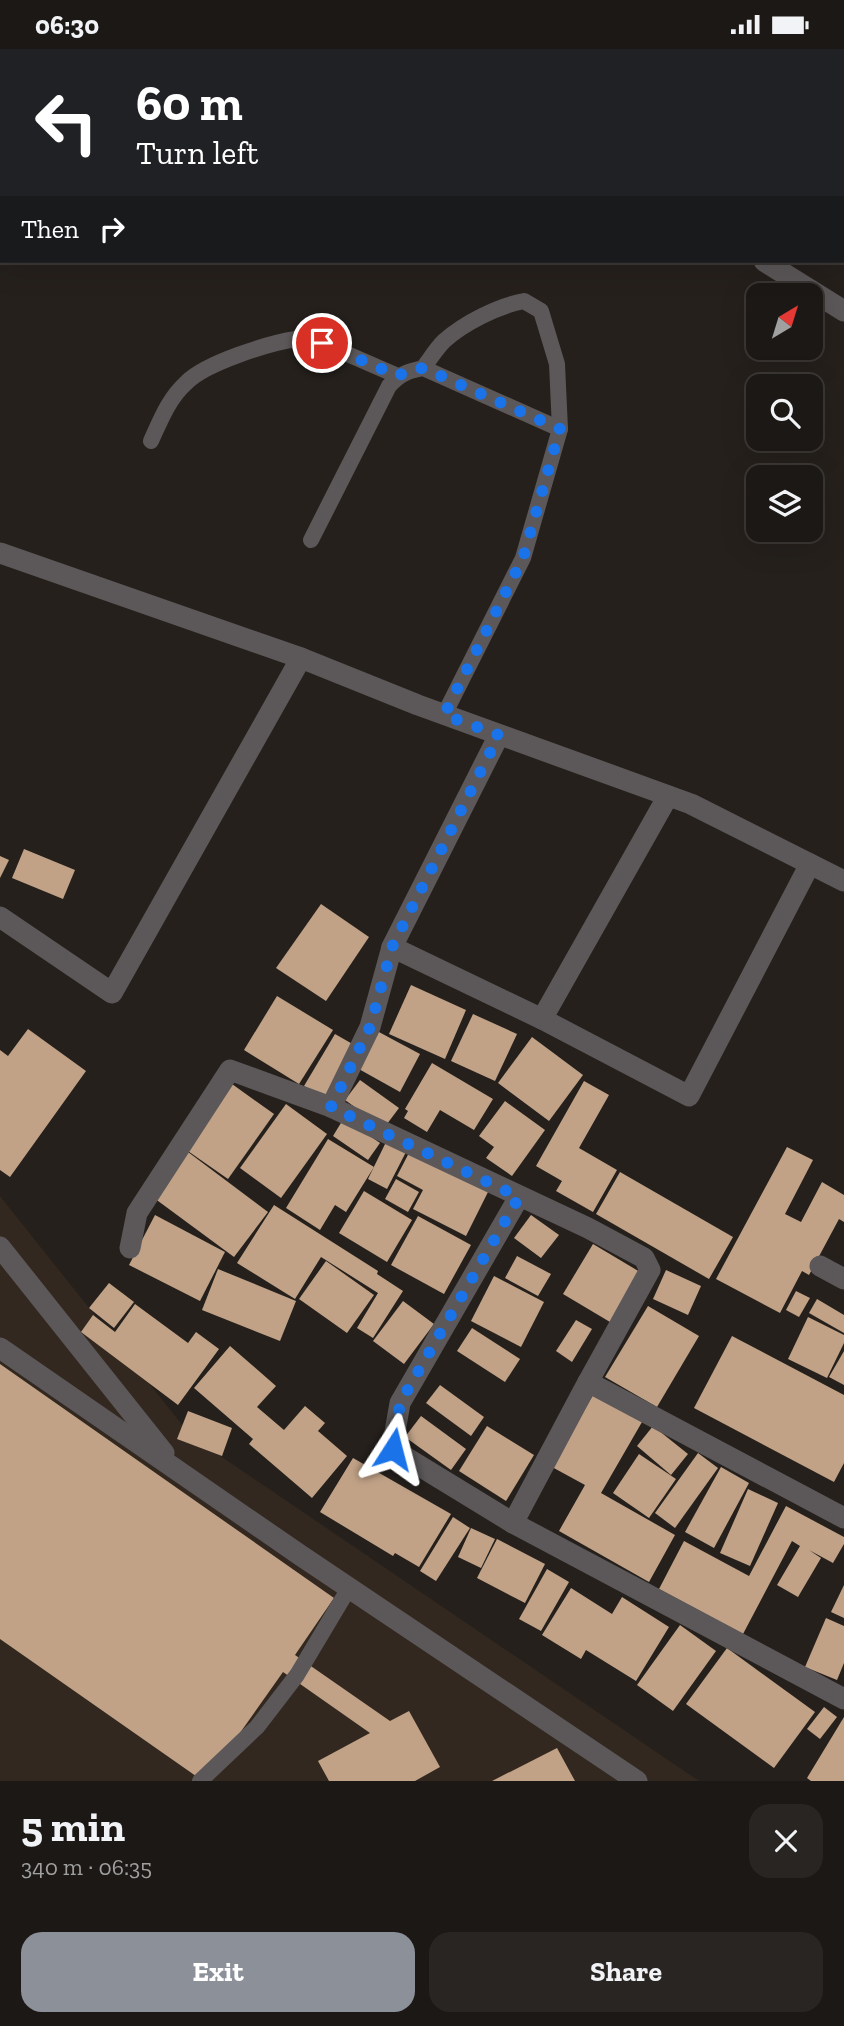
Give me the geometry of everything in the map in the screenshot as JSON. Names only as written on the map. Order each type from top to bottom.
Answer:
[{"type":"street","points":[[767,263],[844,311]]},
{"type":"street","points":[[0,553],[301,658],[444,715],[691,804],[844,881]]},
{"type":"street","points":[[0,917],[112,993],[301,658]]},
{"type":"street","points":[[331,1107],[370,1027],[392,947],[499,735]]},
{"type":"street","points":[[542,1019],[668,796]]},
{"type":"street","points":[[392,947],[542,1019],[689,1096],[810,864]]},
{"type":"street","points":[[130,1248],[137,1213],[230,1070],[331,1107],[588,1228],[644,1258],[650,1270],[513,1523]]},
{"type":"street","points":[[519,1197],[400,1403],[393,1449],[513,1523],[844,1699]]},
{"type":"street","points":[[0,1247],[177,1470]]},
{"type":"street","points":[[820,1266],[844,1279]]},
{"type":"street","points":[[0,1348],[349,1588],[637,1781]]},
{"type":"street","points":[[588,1382],[844,1518]]},
{"type":"lane","points":[[423,368],[445,341],[477,319],[505,305],[524,301],[541,311],[557,364],[560,429],[523,558],[444,715]]},
{"type":"lane","points":[[151,441],[170,401],[189,380],[221,361],[297,338],[322,343],[398,376]]},
{"type":"lane","points":[[311,540],[389,386],[408,370],[423,368],[560,429]]},
{"type":"lane","points":[[200,1781],[257,1727],[289,1685],[349,1588]]},
{"type":"shaded area","points":[[0,1196],[191,1436],[699,1781],[0,1781]]},
{"type":"building","points":[[24,849],[75,870],[63,899],[12,878]]},
{"type":"building","points":[[0,856],[9,860],[0,878]]},
{"type":"building","points":[[321,904],[369,937],[326,1001],[276,968]]},
{"type":"building","points":[[411,985],[466,1010],[445,1059],[389,1034]]},
{"type":"building","points":[[277,996],[333,1030],[299,1084],[244,1050]]},
{"type":"building","points":[[473,1014],[517,1034],[495,1081],[451,1061]]},
{"type":"building","points":[[28,1029],[86,1071],[10,1177],[0,1170],[0,1050],[8,1056]]},
{"type":"building","points":[[377,1031],[420,1054],[400,1092],[357,1068]]},
{"type":"building","points":[[335,1034],[356,1046],[326,1099],[304,1086]]},
{"type":"building","points":[[532,1037],[583,1075],[549,1121],[498,1083]]},
{"type":"building","points":[[432,1063],[493,1099],[474,1130],[440,1110],[427,1132],[404,1118],[408,1111],[405,1109]]},
{"type":"building","points":[[360,1080],[399,1108],[384,1128],[345,1100]]},
{"type":"building","points":[[584,1081],[609,1095],[579,1148],[617,1170],[593,1212],[556,1191],[562,1181],[536,1166]]},
{"type":"building","points":[[232,1084],[274,1114],[228,1179],[185,1149]]},
{"type":"building","points":[[505,1101],[545,1130],[512,1176],[486,1158],[494,1147],[479,1136]]},
{"type":"building","points":[[286,1104],[327,1134],[281,1198],[240,1168]]},
{"type":"building","points":[[344,1118],[380,1143],[368,1160],[333,1136]]},
{"type":"building","points":[[328,1139],[374,1167],[346,1212],[335,1205],[320,1230],[286,1208]]},
{"type":"building","points":[[387,1140],[407,1150],[387,1189],[368,1179]]},
{"type":"building","points":[[787,1147],[813,1160],[785,1214],[801,1222],[822,1182],[844,1195],[844,1222],[839,1219],[809,1275],[802,1271],[780,1313],[716,1279]]},
{"type":"building","points":[[411,1149],[489,1190],[466,1236],[413,1209],[423,1190],[397,1176]]},
{"type":"building","points":[[188,1152],[268,1212],[234,1257],[154,1198]]},
{"type":"building","points":[[620,1172],[733,1237],[709,1279],[596,1214]]},
{"type":"building","points":[[396,1179],[419,1192],[408,1212],[385,1199]]},
{"type":"building","points":[[364,1191],[412,1220],[387,1262],[339,1233]]},
{"type":"building","points":[[274,1205],[378,1271],[377,1274],[403,1291],[373,1338],[357,1328],[378,1293],[321,1257],[295,1299],[237,1263]]},
{"type":"building","points":[[155,1215],[225,1252],[200,1301],[129,1265]]},
{"type":"building","points":[[531,1215],[559,1235],[541,1258],[514,1238]]},
{"type":"building","points":[[418,1216],[471,1245],[444,1294],[391,1265]]},
{"type":"building","points":[[593,1244],[640,1272],[610,1322],[563,1294]]},
{"type":"building","points":[[517,1256],[551,1274],[538,1296],[505,1278]]},
{"type":"building","points":[[326,1261],[374,1295],[347,1333],[299,1299]]},
{"type":"building","points":[[218,1269],[296,1301],[280,1341],[202,1310]]},
{"type":"building","points":[[666,1270],[701,1286],[688,1315],[653,1299]]},
{"type":"building","points":[[494,1276],[544,1302],[521,1347],[471,1321]]},
{"type":"building","points":[[109,1283],[134,1302],[114,1328],[89,1308]]},
{"type":"building","points":[[796,1291],[810,1298],[799,1317],[786,1310]]},
{"type":"building","points":[[817,1299],[844,1315],[844,1333],[809,1313]]},
{"type":"building","points":[[403,1301],[434,1324],[404,1364],[373,1341]]},
{"type":"building","points":[[135,1304],[188,1343],[196,1332],[219,1349],[178,1405],[81,1332],[93,1315],[115,1332]]},
{"type":"building","points":[[648,1306],[699,1336],[657,1407],[605,1377]]},
{"type":"building","points":[[808,1317],[844,1335],[844,1343],[827,1378],[788,1359]]},
{"type":"building","points":[[576,1320],[592,1329],[572,1362],[556,1351]]},
{"type":"building","points":[[472,1328],[520,1359],[505,1382],[457,1351]]},
{"type":"building","points":[[732,1336],[844,1395],[844,1463],[834,1482],[694,1408]]},
{"type":"building","points":[[230,1346],[276,1386],[257,1407],[284,1430],[305,1406],[325,1423],[318,1431],[347,1456],[312,1498],[249,1444],[253,1439],[194,1388]]},
{"type":"building","points":[[844,1351],[844,1385],[829,1377]]},
{"type":"building","points":[[0,1364],[334,1598],[295,1655],[390,1721],[409,1711],[440,1767],[415,1781],[329,1781],[318,1761],[370,1733],[283,1672],[206,1781],[203,1781],[0,1639]]},
{"type":"building","points":[[440,1385],[484,1417],[471,1436],[426,1403]]},
{"type":"building","points":[[593,1395],[642,1422],[601,1493],[675,1535],[649,1582],[559,1531],[585,1485],[552,1467]]},
{"type":"building","points":[[188,1411],[232,1428],[222,1456],[177,1439]]},
{"type":"building","points":[[421,1416],[466,1449],[451,1470],[405,1437]]},
{"type":"building","points":[[487,1426],[534,1455],[506,1501],[459,1471]]},
{"type":"building","points":[[653,1426],[688,1454],[671,1475],[637,1446]]},
{"type":"building","points":[[698,1453],[718,1468],[675,1528],[655,1513]]},
{"type":"building","points":[[639,1454],[676,1479],[649,1518],[613,1493]]},
{"type":"building","points":[[353,1458],[451,1514],[419,1567],[395,1553],[393,1556],[320,1512]]},
{"type":"building","points":[[721,1467],[749,1483],[714,1548],[685,1532]]},
{"type":"building","points":[[748,1489],[778,1503],[750,1566],[720,1553]]},
{"type":"building","points":[[786,1506],[844,1537],[844,1544],[833,1563],[809,1550],[821,1558],[798,1597],[777,1585],[800,1546],[792,1541],[743,1634],[659,1589],[684,1541],[749,1576]]},
{"type":"building","points":[[453,1517],[470,1528],[436,1581],[420,1571]]},
{"type":"building","points":[[471,1528],[495,1539],[481,1568],[458,1557]]},
{"type":"building","points":[[497,1539],[545,1564],[525,1603],[477,1578]]},
{"type":"building","points":[[547,1569],[569,1582],[541,1631],[519,1619]]},
{"type":"building","points":[[844,1585],[844,1618],[831,1612]]},
{"type":"building","points":[[571,1588],[612,1614],[622,1597],[669,1627],[636,1681],[586,1650],[581,1659],[542,1635]]},
{"type":"building","points":[[826,1618],[844,1626],[844,1663],[837,1680],[805,1667]]},
{"type":"building","points":[[680,1625],[716,1651],[673,1711],[637,1685]]},
{"type":"building","points":[[727,1648],[815,1712],[774,1768],[686,1704]]},
{"type":"building","points":[[824,1707],[837,1717],[820,1739],[807,1729]]},
{"type":"building","points":[[844,1717],[844,1781],[811,1781],[807,1778]]},
{"type":"building","points":[[557,1748],[575,1781],[492,1781]]},
{"type":"route","points":[[322,343],[398,376],[408,370],[423,368],[560,429],[523,558],[444,715],[499,735],[392,947],[370,1027],[331,1107],[519,1197],[400,1403],[393,1449]]}]
